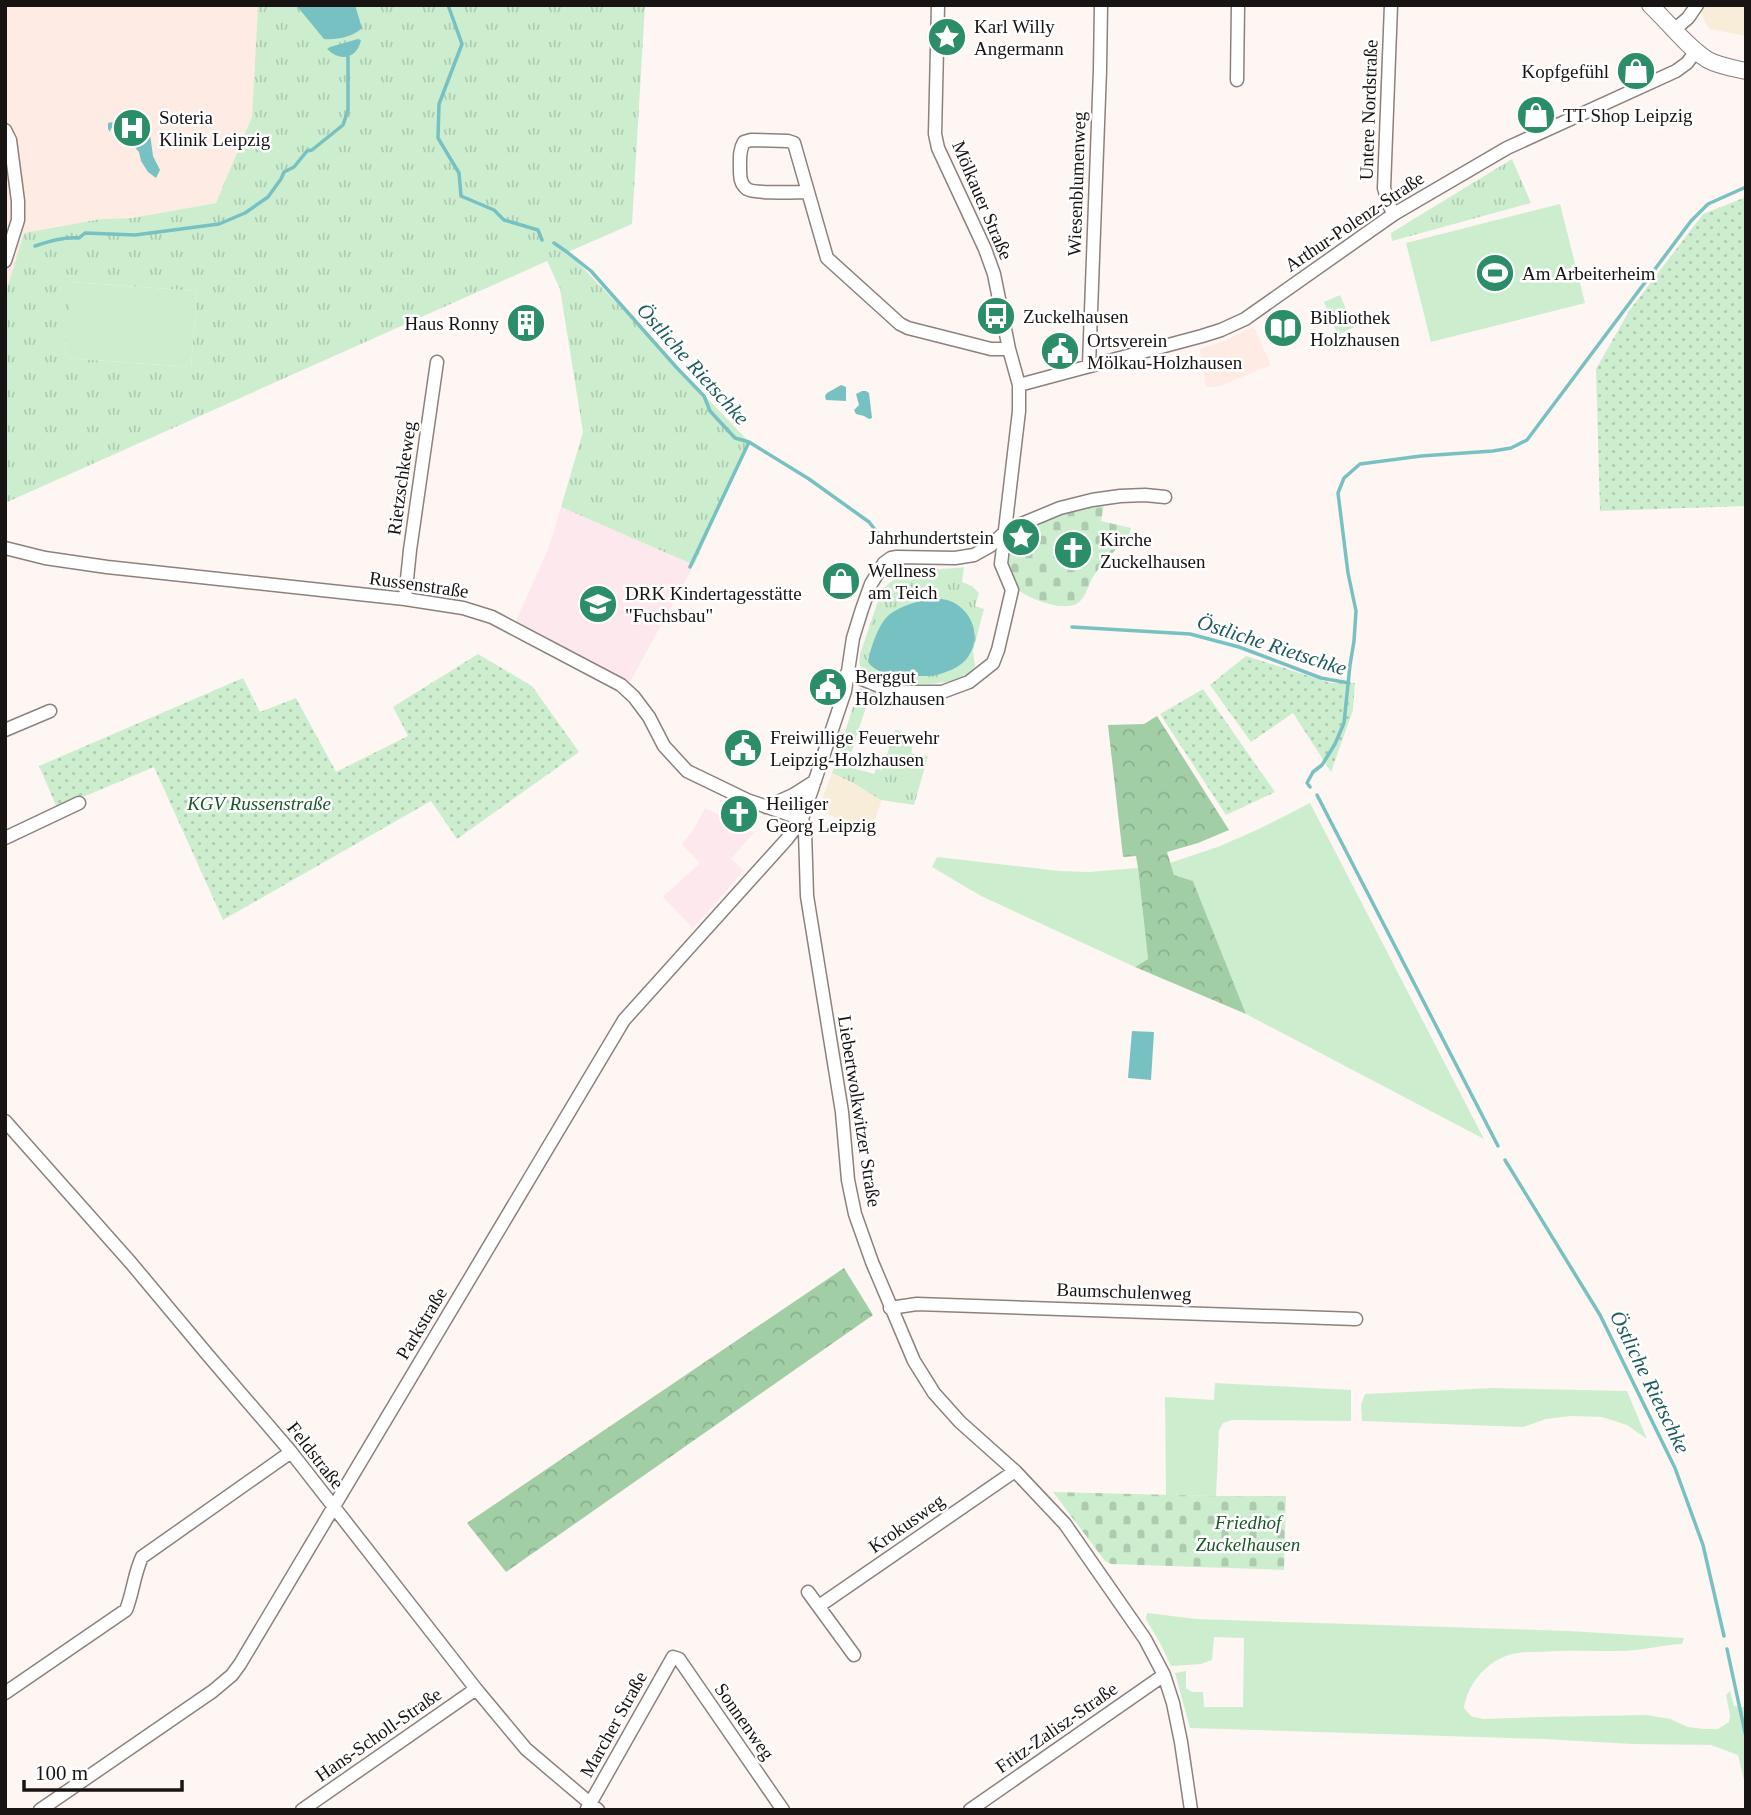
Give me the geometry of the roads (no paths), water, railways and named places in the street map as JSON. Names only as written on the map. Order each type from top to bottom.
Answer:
[{"type":"main road","points":[[1650,5],[1709,61],[1746,71]]},
{"type":"street","name":"Mölkauer Straße","points":[[847,673],[884,688],[905,692],[942,692],[969,681],[993,663],[1012,590],[1001,564],[1019,411],[1018,385],[994,274],[938,148],[935,134],[938,5]]},
{"type":"street","name":"Wiesenblumenweg","points":[[1088,365],[1101,5]]},
{"type":"street","points":[[1237,80],[1238,5]]},
{"type":"street","name":"Untere Nordstraße","points":[[1391,5],[1384,188],[1394,214]]},
{"type":"street","points":[[1675,29],[1688,18],[1697,5]]},
{"type":"street","name":"Arthur-Polenz-Straße","points":[[1018,385],[1202,336],[1245,319],[1394,214],[1507,148],[1676,71],[1687,63],[1696,51]]},
{"type":"street","points":[[5,130],[10,140],[18,201],[18,219],[5,261]]},
{"type":"street","points":[[807,192],[757,192],[746,188],[740,175],[741,149],[744,142],[751,139],[794,143],[827,258],[900,324],[991,349],[1009,349]]},
{"type":"street","name":"Rietzschkeweg","points":[[405,599],[438,362]]},
{"type":"street","points":[[802,819],[845,691],[853,638],[862,608],[871,584],[884,563],[897,557],[955,558],[974,555],[990,546],[1004,533],[1060,508],[1092,500],[1120,496],[1165,497]]},
{"type":"street","name":"Russenstraße","points":[[5,548],[45,558],[94,565],[405,599],[463,608],[492,617],[621,685],[649,717],[664,746],[687,771],[766,807],[802,819]]},
{"type":"street","points":[[5,730],[50,711]]},
{"type":"street","points":[[766,807],[815,781]]},
{"type":"street","points":[[5,838],[79,803]]},
{"type":"street","name":"Liebertwolkwitzer Straße","points":[[802,819],[805,831],[807,896],[842,1112],[848,1180],[861,1235],[914,1361],[934,1393],[960,1422],[1015,1471],[1065,1524],[1145,1639],[1164,1675],[1173,1703],[1191,1810]]},
{"type":"street","name":"Parkstraße","points":[[40,1810],[213,1691],[232,1675],[624,1020],[802,819]]},
{"type":"street","name":"Feldstraße","points":[[5,1121],[131,1263],[291,1452],[526,1749],[591,1808]]},
{"type":"street","name":"Baumschulenweg","points":[[890,1308],[917,1304],[1356,1319]]},
{"type":"street","points":[[5,1693],[126,1610],[142,1557],[291,1452]]},
{"type":"street","name":"Krokusweg","points":[[819,1606],[1015,1471]]},
{"type":"street","points":[[808,1592],[854,1655]]},
{"type":"street","name":"Marcher Straße","points":[[591,1808],[673,1657]]},
{"type":"street","name":"Sonnenweg","points":[[673,1657],[679,1659],[783,1810]]},
{"type":"street","name":"Fritz-Zalisz-Straße","points":[[970,1810],[1164,1675]]},
{"type":"street","name":"Hans-Scholl-Straße","points":[[302,1810],[476,1689]]},
{"type":"water","points":[[296,5],[355,5],[362,28],[344,37],[324,39]]},
{"type":"water","points":[[361,40],[359,46],[352,55],[337,56],[327,49],[330,47]]},
{"type":"water","points":[[113,122],[150,134],[153,156],[160,170],[156,178],[148,172],[139,152],[124,135],[121,137],[111,128],[110,132],[108,123]]},
{"type":"water","points":[[841,385],[846,387],[846,401],[826,400],[827,393]]},
{"type":"water","points":[[862,391],[869,393],[872,418],[869,419],[856,414],[854,410],[859,405],[856,394]]},
{"type":"water","points":[[925,599],[947,600],[963,609],[974,632],[968,657],[955,668],[931,676],[892,674],[875,669],[868,662],[884,621],[904,606]]},
{"type":"water","points":[[1132,1031],[1154,1032],[1151,1080],[1128,1078]]},
{"type":"waterway","name":"Östliche Rietschke","points":[[448,5],[462,44],[439,104],[438,138],[459,173],[461,196],[494,210],[504,220],[538,230],[542,240]]},
{"type":"waterway","points":[[35,246],[67,238],[79,238],[85,233],[135,235],[219,224],[245,213],[268,197],[284,172],[294,167],[307,151],[312,150],[343,125],[348,110],[348,57]]},
{"type":"waterway","points":[[1310,787],[1307,783],[1335,744],[1344,723],[1354,641],[1356,611],[1348,573],[1338,493],[1344,478],[1360,464],[1493,451],[1511,448],[1527,440],[1691,221],[1708,204],[1746,187]]},
{"type":"waterway","name":"Östliche Rietschke","points":[[554,243],[591,271],[704,396],[710,411],[735,438],[749,442],[809,479],[869,522],[883,544]]},
{"type":"waterway","points":[[690,567],[749,442]]},
{"type":"waterway","name":"Östliche Rietschke","points":[[1072,627],[1190,634],[1239,647],[1321,678],[1349,683]]},
{"type":"waterway","name":"Östliche Rietschke","points":[[1317,795],[1498,1146]]},
{"type":"waterway","name":"Östliche Rietschke","points":[[1505,1160],[1600,1315],[1675,1468],[1703,1545],[1724,1636]]},
{"type":"waterway","name":"Östliche Rietschke","points":[[1727,1649],[1746,1737]]},
{"type":"place","name":"Karl Willy Angermann","points":[[947,37]]},
{"type":"place","name":"Kopfgefühl","points":[[1636,71]]},
{"type":"place","name":"TT Shop Leipzig","points":[[1536,115]]},
{"type":"place","name":"Soteria Klinik Leipzig","points":[[132,128]]},
{"type":"place","name":"Am Arbeiterheim","points":[[1495,273]]},
{"type":"place","name":"Zuckelhausen","points":[[996,316]]},
{"type":"place","name":"Haus Ronny","points":[[526,323]]},
{"type":"place","name":"Bibliothek Holzhausen","points":[[1283,328]]},
{"type":"place","name":"Ortsverein Mölkau-Holzhausen","points":[[1060,351]]},
{"type":"place","name":"Jahrhundertstein","points":[[1021,537]]},
{"type":"place","name":"Kirche Zuckelhausen","points":[[1073,550]]},
{"type":"place","name":"Wellness am Teich","points":[[841,581]]},
{"type":"place","name":"DRK Kindertagesstätte \"Fuchsbau\"","points":[[598,604]]},
{"type":"place","name":"Berggut Holzhausen","points":[[828,687]]},
{"type":"place","name":"Freiwillige Feuerwehr Leipzig-Holzhausen","points":[[743,748]]},
{"type":"place","name":"Heiliger Georg Leipzig","points":[[739,814]]},
{"type":"park label","name":"KGV Russenstraße","points":[[259,803]]},
{"type":"park label","name":"Friedhof Zuckelhausen","points":[[1248,1533]]}]
